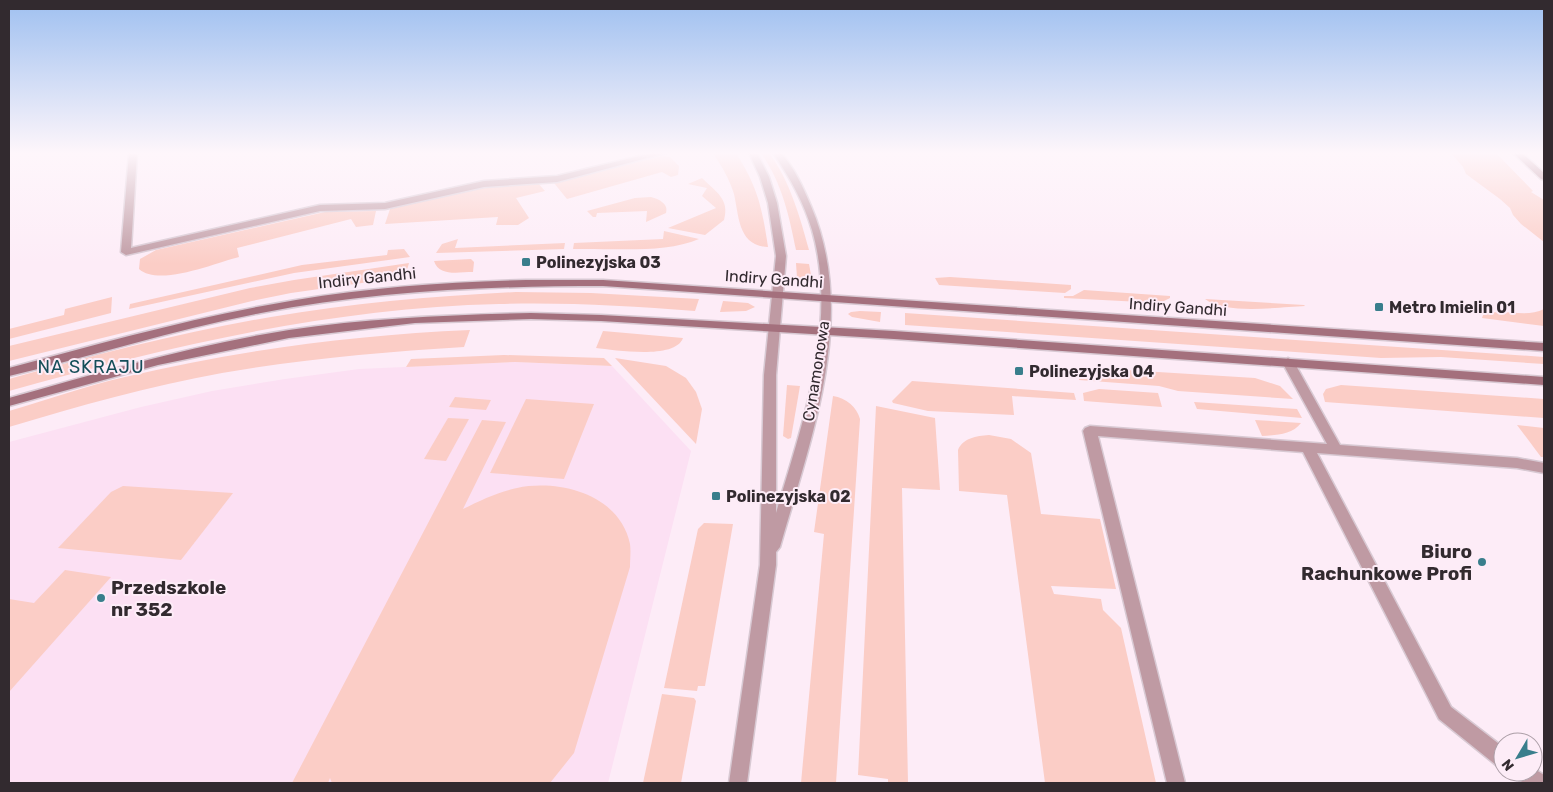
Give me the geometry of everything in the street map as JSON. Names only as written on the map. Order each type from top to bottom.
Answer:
[{"type":"street","points":[[130,190],[126,252],[320,208],[385,206],[457,190]]},
{"type":"street","name":"Cynamonowa","points":[[738,783],[768,565],[770,375],[781,256],[780,241],[768,190]]},
{"type":"street","name":"Cynamonowa","points":[[768,565],[815,398],[826,331],[824,259],[813,216],[800,190]]},
{"type":"street","name":"Indiry Gandhi","points":[[9,372],[180,327],[296,303],[359,294],[416,289],[531,283],[603,283],[1544,347]]},
{"type":"street","points":[[9,402],[157,361],[290,334],[415,320],[532,316],[601,318],[826,331],[1544,381]]},
{"type":"street","points":[[1288,362],[1336,449]]},
{"type":"street","points":[[1176,783],[1090,430],[1517,463],[1544,468]]},
{"type":"street","points":[[1307,447],[1445,713],[1493,752]]},
{"type":"shaded area","points":[[471,190],[545,191],[516,198],[529,218],[518,225],[496,225],[498,217],[385,224],[390,209]]},
{"type":"shaded area","points":[[560,190],[599,190],[567,199]]},
{"type":"shaded area","points":[[706,190],[715,190],[717,192],[725,207],[724,220],[705,235],[668,228],[716,208],[702,196]]},
{"type":"shaded area","points":[[732,190],[755,190],[764,220],[768,247],[758,245],[745,236],[739,220]]},
{"type":"shaded area","points":[[780,190],[790,190],[809,250],[796,250]]},
{"type":"shaded area","points":[[1488,190],[1532,190],[1531,192],[1544,200],[1544,242],[1521,224],[1510,208]]},
{"type":"shaded area","points":[[651,197],[665,205],[667,210],[666,213],[646,222],[647,211],[597,213],[596,217],[593,217],[587,211],[635,198]]},
{"type":"shaded area","points":[[376,211],[373,225],[356,227],[351,219],[237,248],[239,257],[188,272],[160,276],[148,274],[139,269],[140,259],[156,250],[325,212]]},
{"type":"shaded area","points":[[664,231],[699,239],[670,247],[573,249],[574,243],[663,239]]},
{"type":"shaded area","points":[[458,239],[455,248],[565,243],[564,249],[436,253],[442,244]]},
{"type":"shaded area","points":[[404,249],[410,257],[294,273],[129,309],[130,304],[302,265],[387,255],[388,250]]},
{"type":"shaded area","points":[[471,259],[474,262],[473,272],[456,273],[445,272],[434,261]]},
{"type":"shaded area","points":[[409,263],[407,270],[383,280],[291,293],[252,301],[9,361],[9,346],[250,288]]},
{"type":"shaded area","points":[[796,263],[809,264],[811,275],[809,279],[804,281],[797,278]]},
{"type":"shaded area","points":[[950,277],[1071,285],[1071,289],[1065,293],[939,285],[935,278]]},
{"type":"shaded area","points":[[1084,290],[1170,296],[1170,298],[1160,303],[1064,298],[1064,296],[1073,296]]},
{"type":"shaded area","points":[[516,292],[591,293],[699,299],[695,311],[597,305],[499,304],[436,307],[312,321],[251,332],[129,359],[9,391],[9,379],[139,345],[238,323],[362,304]]},
{"type":"shaded area","points":[[112,297],[111,313],[9,339],[9,329],[64,315],[65,309]]},
{"type":"shaded area","points":[[1205,299],[1305,306],[1239,309],[1214,304]]},
{"type":"shaded area","points":[[723,301],[748,303],[755,307],[746,311],[720,312]]},
{"type":"shaded area","points":[[1544,309],[1544,326],[1482,318],[1483,315],[1490,313],[1529,313]]},
{"type":"shaded area","points":[[860,311],[881,312],[880,322],[852,317],[848,314]]},
{"type":"shaded area","points":[[905,313],[1544,357],[1544,364],[1441,357],[1381,358],[905,325]]},
{"type":"shaded area","points":[[470,330],[464,347],[343,357],[222,373],[115,397],[9,427],[9,411],[96,385],[168,367],[296,345],[427,332]]},
{"type":"shaded area","points":[[603,331],[683,338],[678,345],[669,349],[630,352],[596,348]]},
{"type":"shaded area","points":[[504,355],[604,358],[612,366],[515,362],[406,367],[411,359]]},
{"type":"shaded area","points":[[615,358],[666,366],[686,378],[696,392],[702,409],[696,444]]},
{"type":"shaded area","points":[[515,362],[612,366],[691,451],[608,783],[9,783],[9,442],[141,407],[212,391],[285,379],[359,369]]},
{"type":"shaded area","points":[[1077,367],[1255,378],[1280,386],[1293,399],[1178,391],[1159,386],[1079,380]]},
{"type":"shaded area","points":[[912,381],[1074,393],[1076,400],[1012,396],[1014,415],[928,411],[893,403],[892,401]]},
{"type":"shaded area","points":[[787,385],[800,386],[791,438],[788,439],[783,436]]},
{"type":"shaded area","points":[[1341,385],[1544,399],[1544,418],[1325,402],[1323,394],[1326,389]]},
{"type":"shaded area","points":[[1099,389],[1158,393],[1162,407],[1084,401],[1083,393]]},
{"type":"shaded area","points":[[833,396],[850,404],[860,419],[836,783],[801,783],[824,534],[814,532]]},
{"type":"shaded area","points":[[455,397],[491,400],[486,410],[449,407]]},
{"type":"shaded area","points":[[526,399],[594,404],[564,479],[490,473]]},
{"type":"shaded area","points":[[1194,402],[1297,409],[1302,418],[1197,409]]},
{"type":"shaded area","points":[[876,406],[935,418],[940,490],[902,488],[908,783],[888,783],[888,779],[858,775]]},
{"type":"shaded area","points":[[448,418],[469,419],[446,461],[424,459]]},
{"type":"shaded area","points":[[482,420],[506,422],[463,509],[517,488],[551,486],[569,489],[586,494],[601,502],[614,513],[624,527],[630,544],[630,567],[574,753],[550,783],[332,783],[330,778],[328,783],[292,783]]},
{"type":"shaded area","points":[[1255,420],[1301,423],[1288,432],[1262,436]]},
{"type":"shaded area","points":[[1517,425],[1544,428],[1544,457],[1541,457]]},
{"type":"shaded area","points":[[989,435],[1011,439],[1031,453],[1041,514],[1100,519],[1116,589],[1051,586],[1054,594],[1101,599],[1103,610],[1121,628],[1156,783],[1045,783],[1007,495],[959,491],[958,450],[960,446],[967,440]]},
{"type":"shaded area","points":[[123,486],[233,493],[181,560],[58,548],[111,492]]},
{"type":"shaded area","points":[[704,523],[733,524],[705,686],[698,686],[697,691],[664,688],[698,529]]},
{"type":"shaded area","points":[[65,570],[111,577],[9,692],[9,599],[34,603]]},
{"type":"shaded area","points":[[662,694],[694,698],[696,701],[681,783],[643,783]]},
{"type":"place","name":"Polinezyjska 03","points":[[526,262]]},
{"type":"place","name":"Metro Imielin 01","points":[[1379,307]]},
{"type":"place","name":"Polinezyjska 04","points":[[1019,371]]},
{"type":"place","name":"Polinezyjska 02","points":[[716,496]]},
{"type":"place","name":"Biuro Rachunkowe Profi","points":[[1482,562]]},
{"type":"place","name":"Przedszkole nr 352","points":[[101,598]]},
{"type":"district","name":"NA SKRAJU","points":[[91,367]]}]
